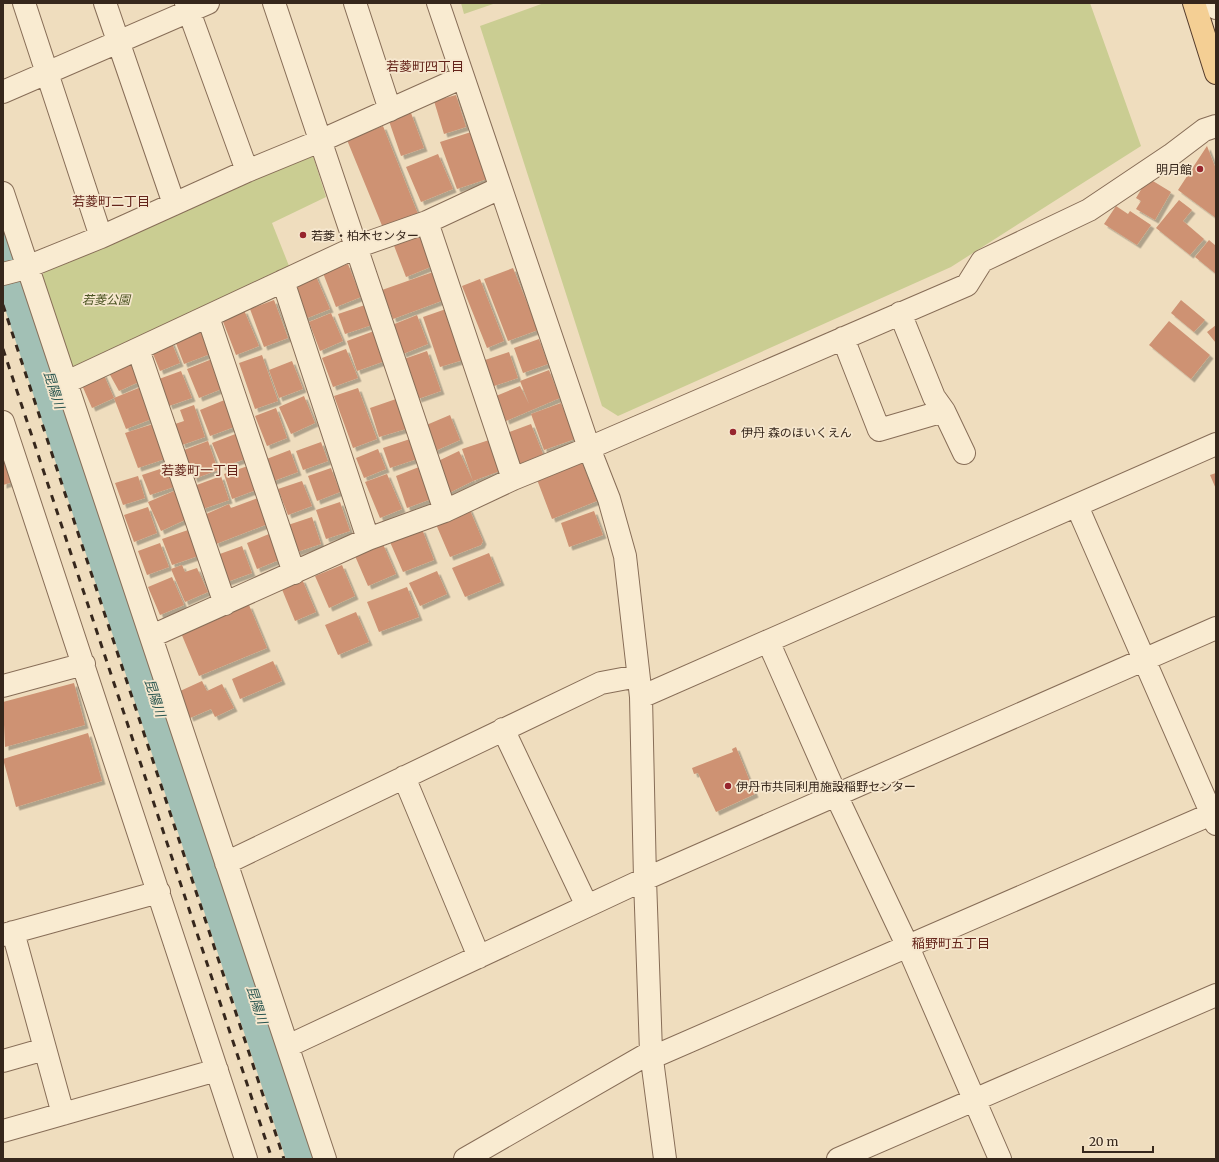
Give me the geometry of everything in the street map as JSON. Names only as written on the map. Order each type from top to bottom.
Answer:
[{"type":"main road","points":[[1194,3],[1216,73]]},
{"type":"street","points":[[24,3],[101,237]]},
{"type":"street","points":[[105,3],[174,204]]},
{"type":"street","points":[[274,3],[445,511]]},
{"type":"street","points":[[355,3],[390,110]]},
{"type":"street","points":[[438,3],[589,448],[612,506],[625,556],[640,686],[651,1052],[665,1159]]},
{"type":"street","points":[[1206,3],[1216,8]]},
{"type":"street","points":[[3,92],[194,6],[247,171]]},
{"type":"street","points":[[15,271],[101,237],[247,171],[320,141],[463,77]]},
{"type":"street","points":[[152,636],[368,539],[445,511],[513,479],[589,448],[967,285],[982,261],[1089,210],[1204,130],[1216,126]]},
{"type":"street","points":[[67,382],[356,247],[427,222],[500,188]]},
{"type":"street","points":[[3,192],[15,271],[67,382],[325,1159]]},
{"type":"street","points":[[427,222],[513,479]]},
{"type":"street","points":[[282,281],[368,539]]},
{"type":"street","points":[[900,313],[934,397],[944,411],[964,453]]},
{"type":"street","points":[[208,317],[294,573]]},
{"type":"street","points":[[843,338],[879,430],[944,411]]},
{"type":"street","points":[[138,349],[225,604]]},
{"type":"street","points":[[3,422],[246,1159]]},
{"type":"street","points":[[226,863],[601,683],[640,686],[768,641],[1216,444]]},
{"type":"street","points":[[465,1159],[651,1052],[660,1054],[1214,817],[1077,506]]},
{"type":"street","points":[[288,1046],[645,879],[1216,628]]},
{"type":"street","points":[[768,641],[836,795],[908,947],[973,1100],[1000,1159]]},
{"type":"street","points":[[3,686],[84,664]]},
{"type":"street","points":[[503,729],[587,906]]},
{"type":"street","points":[[404,777],[479,956]]},
{"type":"street","points":[[63,1114],[45,1049],[8,934],[159,892]]},
{"type":"street","points":[[838,1159],[1216,995]]},
{"type":"street","points":[[3,1061],[45,1049]]},
{"type":"street","points":[[3,1131],[217,1070]]},
{"type":"green space","points":[[461,3],[496,3],[464,14]]},
{"type":"green space","points":[[544,3],[1090,3],[1141,146],[951,267],[618,416],[602,406],[480,26]]},
{"type":"green space","name":"若菱公園","points":[[309,155],[313,156],[326,197],[272,223],[291,271],[72,368],[41,279],[45,270]]},
{"type":"building","points":[[456,95],[466,127],[444,134],[434,101]]},
{"type":"building","points":[[411,113],[424,148],[401,156],[389,121]]},
{"type":"building","points":[[383,126],[418,214],[383,228],[347,140]]},
{"type":"building","points":[[471,132],[487,179],[457,189],[440,142]]},
{"type":"building","points":[[1207,146],[1216,169],[1216,218],[1178,190]]},
{"type":"building","points":[[438,154],[453,189],[421,202],[406,167]]},
{"type":"building","points":[[1148,178],[1171,192],[1155,220],[1136,209],[1141,201],[1136,198]]},
{"type":"building","points":[[1179,200],[1192,210],[1183,221],[1204,239],[1190,255],[1156,228]]},
{"type":"building","points":[[1116,206],[1128,214],[1130,211],[1151,225],[1137,245],[1104,224]]},
{"type":"building","points":[[420,233],[433,266],[406,277],[393,243]]},
{"type":"building","points":[[1209,240],[1216,246],[1216,274],[1195,257]]},
{"type":"building","points":[[348,264],[361,297],[336,307],[323,273]]},
{"type":"building","points":[[513,268],[538,330],[508,341],[484,279]]},
{"type":"building","points":[[433,272],[444,300],[393,319],[382,290]]},
{"type":"building","points":[[315,274],[330,309],[305,319],[291,284]]},
{"type":"building","points":[[480,279],[504,341],[487,348],[462,286]]},
{"type":"building","points":[[274,300],[288,338],[264,347],[250,309]]},
{"type":"building","points":[[1181,300],[1205,320],[1194,332],[1171,313]]},
{"type":"building","points":[[365,305],[372,325],[345,334],[338,314]]},
{"type":"building","points":[[446,309],[463,360],[440,367],[423,317]]},
{"type":"building","points":[[244,310],[259,346],[236,355],[222,319]]},
{"type":"building","points":[[331,313],[343,341],[320,351],[309,322]]},
{"type":"building","points":[[417,315],[428,344],[403,354],[392,325]]},
{"type":"building","points":[[1169,321],[1210,355],[1191,379],[1149,345]]},
{"type":"building","points":[[1216,325],[1216,343],[1207,332]]},
{"type":"building","points":[[200,328],[210,354],[184,364],[174,338]]},
{"type":"building","points":[[374,331],[385,361],[357,371],[347,341]]},
{"type":"building","points":[[539,339],[548,364],[523,373],[514,348]]},
{"type":"building","points":[[171,341],[180,363],[160,371],[151,349]]},
{"type":"building","points":[[346,349],[358,378],[333,387],[322,358]]},
{"type":"building","points":[[427,351],[441,391],[418,399],[404,359]]},
{"type":"building","points":[[509,352],[518,378],[494,386],[485,360]]},
{"type":"building","points":[[262,355],[278,401],[255,409],[239,363]]},
{"type":"building","points":[[212,359],[224,388],[199,398],[187,369]]},
{"type":"building","points":[[292,361],[303,389],[279,398],[269,370]]},
{"type":"building","points":[[131,362],[141,381],[119,391],[109,373]]},
{"type":"building","points":[[549,370],[560,398],[506,421],[496,396],[520,386],[529,404],[520,381]]},
{"type":"building","points":[[181,371],[192,398],[169,406],[159,379]]},
{"type":"building","points":[[103,373],[114,398],[92,408],[81,383]]},
{"type":"building","points":[[141,387],[154,418],[126,429],[114,398]]},
{"type":"building","points":[[358,388],[377,439],[353,448],[334,396]]},
{"type":"building","points":[[304,396],[315,423],[291,434],[279,407]]},
{"type":"building","points":[[227,399],[237,426],[210,436],[200,410]]},
{"type":"building","points":[[396,399],[406,429],[379,437],[370,408]]},
{"type":"building","points":[[561,403],[575,439],[544,450],[531,414]]},
{"type":"building","points":[[194,405],[205,437],[182,445],[175,424],[184,421],[180,410]]},
{"type":"building","points":[[276,408],[287,438],[267,446],[255,416]]},
{"type":"building","points":[[450,415],[460,440],[435,451],[424,426]]},
{"type":"building","points":[[153,424],[165,459],[138,468],[125,433]]},
{"type":"building","points":[[531,424],[543,454],[517,465],[504,434]]},
{"type":"building","points":[[238,433],[248,458],[222,467],[212,443]]},
{"type":"building","points":[[410,439],[417,459],[390,468],[383,448]]},
{"type":"building","points":[[489,440],[500,471],[473,481],[462,449]]},
{"type":"building","points":[[208,441],[218,470],[194,479],[184,450]]},
{"type":"building","points":[[321,442],[328,461],[303,470],[296,451]]},
{"type":"building","points":[[378,449],[386,469],[364,478],[356,458]]},
{"type":"building","points":[[290,450],[298,472],[271,482],[264,460]]},
{"type":"building","points":[[459,451],[473,481],[449,493],[434,463]]},
{"type":"building","points":[[3,456],[13,482],[3,485]]},
{"type":"building","points":[[581,460],[597,501],[552,519],[536,477]]},
{"type":"building","points":[[248,466],[256,490],[232,499],[224,474]]},
{"type":"building","points":[[166,467],[174,487],[150,495],[142,475]]},
{"type":"building","points":[[419,467],[431,499],[407,508],[396,476]]},
{"type":"building","points":[[331,468],[340,492],[317,501],[308,476]]},
{"type":"building","points":[[1216,473],[1216,489],[1210,475]]},
{"type":"building","points":[[387,474],[402,509],[380,518],[365,482]]},
{"type":"building","points":[[138,476],[145,498],[123,505],[115,483]]},
{"type":"building","points":[[221,476],[229,500],[203,509],[194,486]]},
{"type":"building","points":[[302,481],[312,506],[288,515],[278,489]]},
{"type":"building","points":[[174,491],[187,519],[161,531],[148,502]]},
{"type":"building","points":[[258,498],[268,524],[216,544],[204,515],[229,504],[231,508]]},
{"type":"building","points":[[340,502],[350,531],[326,539],[316,510]]},
{"type":"building","points":[[148,507],[157,533],[134,542],[124,515]]},
{"type":"building","points":[[469,508],[483,541],[481,545],[450,557],[435,522]]},
{"type":"building","points":[[594,511],[603,535],[569,547],[561,523]]},
{"type":"building","points":[[312,517],[321,544],[297,552],[288,525]]},
{"type":"building","points":[[422,529],[434,560],[403,572],[390,542]]},
{"type":"building","points":[[188,530],[198,556],[172,565],[162,539]]},
{"type":"building","points":[[269,534],[279,560],[257,569],[247,543]]},
{"type":"building","points":[[160,543],[169,567],[147,575],[138,551]]},
{"type":"building","points":[[383,544],[396,574],[368,586],[355,556]]},
{"type":"building","points":[[242,546],[252,573],[227,582],[217,555]]},
{"type":"building","points":[[489,553],[501,582],[465,597],[452,568]]},
{"type":"building","points":[[182,565],[185,572],[197,568],[208,592],[185,602],[171,569]]},
{"type":"building","points":[[342,565],[355,596],[329,608],[315,576]]},
{"type":"building","points":[[437,571],[447,594],[420,606],[409,583]]},
{"type":"building","points":[[172,577],[184,605],[160,615],[148,587]]},
{"type":"building","points":[[302,579],[316,612],[295,621],[281,587]]},
{"type":"building","points":[[407,587],[419,617],[379,632],[367,602]]},
{"type":"building","points":[[249,605],[267,648],[199,676],[181,633]]},
{"type":"building","points":[[356,612],[369,642],[338,655],[325,625]]},
{"type":"building","points":[[273,661],[282,681],[240,699],[232,679]]},
{"type":"building","points":[[202,681],[207,691],[222,684],[234,708],[215,717],[211,709],[190,718],[178,692]]},
{"type":"building","points":[[74,683],[85,725],[5,747],[3,702]]},
{"type":"building","points":[[88,733],[102,781],[16,807],[3,759]]},
{"type":"building","name":"伊丹市共同利用施設稲野センター","points":[[736,747],[755,794],[716,812],[698,773],[694,774],[692,768],[733,752],[732,749]]},
{"type":"waterway","name":"昆陽川","points":[[3,236],[308,1159]]},
{"type":"railway","points":[[3,305],[284,1159]]},
{"type":"railway","points":[[3,349],[272,1159]]},
{"type":"place","name":"明月館","points":[[1200,169]]},
{"type":"place","name":"若菱・柏木センター","points":[[303,235]]},
{"type":"place","name":"伊丹 森のほいくえん","points":[[733,432]]},
{"type":"place","name":"伊丹市共同利用施設稲野センター","points":[[728,786]]},
{"type":"district","name":"若菱町四丁目","points":[[425,66]]},
{"type":"district","name":"若菱町二丁目","points":[[111,201]]},
{"type":"district","name":"若菱町一丁目","points":[[200,470]]},
{"type":"district","name":"稲野町五丁目","points":[[951,943]]}]
